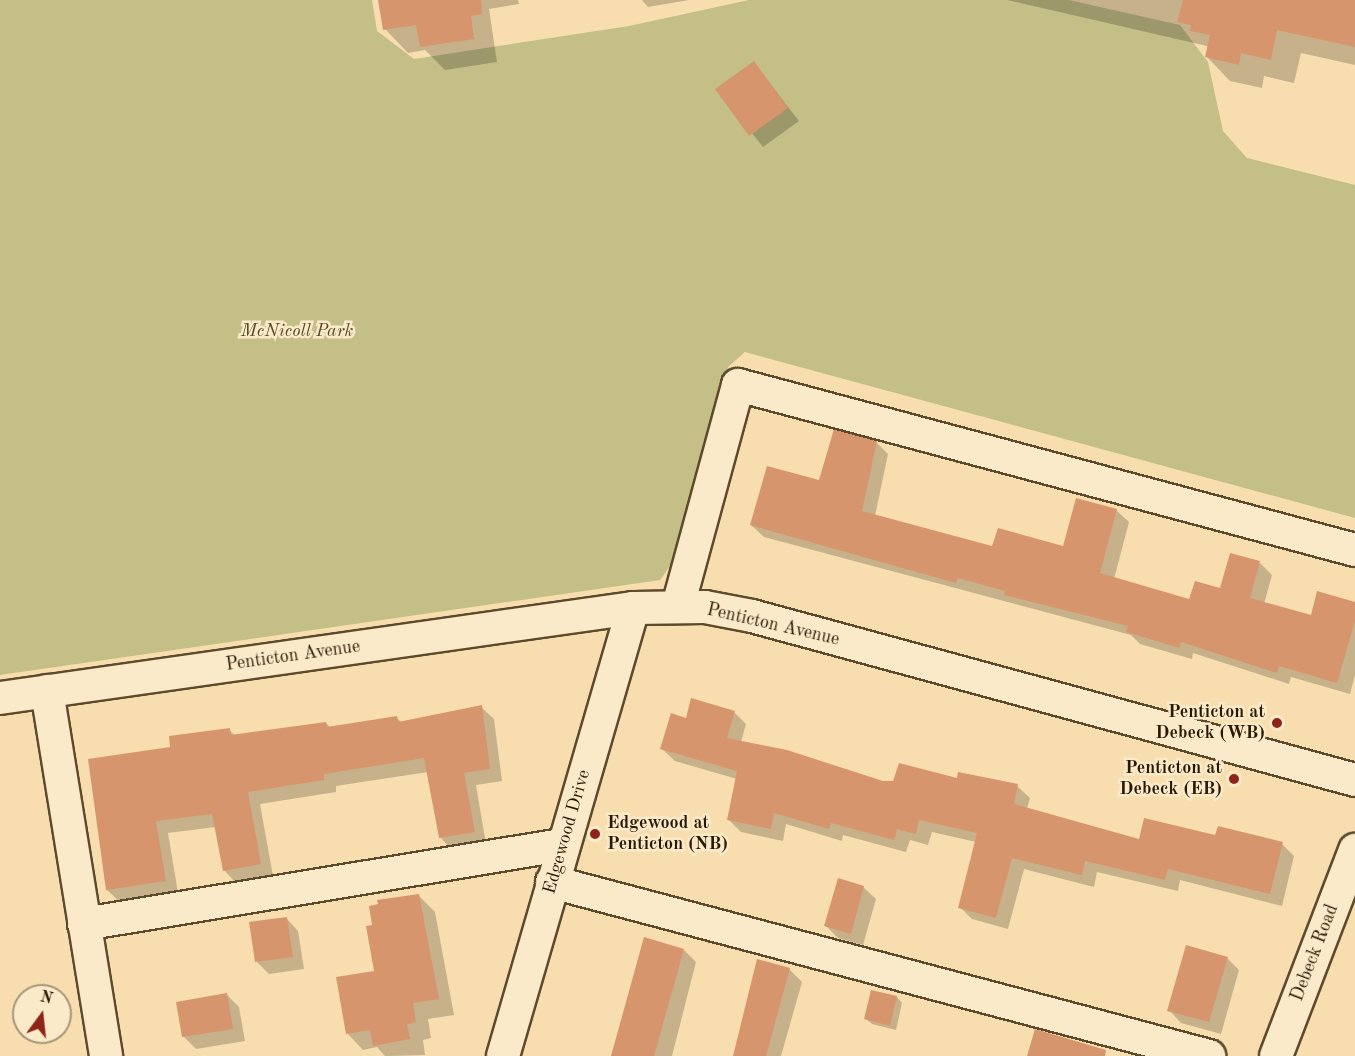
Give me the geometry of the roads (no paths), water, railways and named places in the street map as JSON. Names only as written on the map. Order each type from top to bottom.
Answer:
[{"type":"street","points":[[678,606],[738,385],[1355,550]]},
{"type":"street","name":"Penticton Avenue","points":[[0,698],[633,608],[678,606],[752,616],[1355,780]]},
{"type":"street","name":"Edgewood Drive","points":[[503,1056],[633,608]]},
{"type":"street","points":[[46,691],[106,1056]]},
{"type":"street","points":[[84,924],[563,845]]},
{"type":"street","name":"Debeck Road","points":[[1276,1056],[1355,850]]},
{"type":"street","points":[[552,882],[1209,1056]]},
{"type":"place","name":"Penticton at Debeck (WB)","points":[[1277,723]]},
{"type":"place","name":"Penticton at Debeck (EB)","points":[[1234,779]]},
{"type":"place","name":"Edgewood at Penticton (NB)","points":[[595,834]]},
{"type":"park label","name":"McNicoll Park","points":[[297,331]]}]
